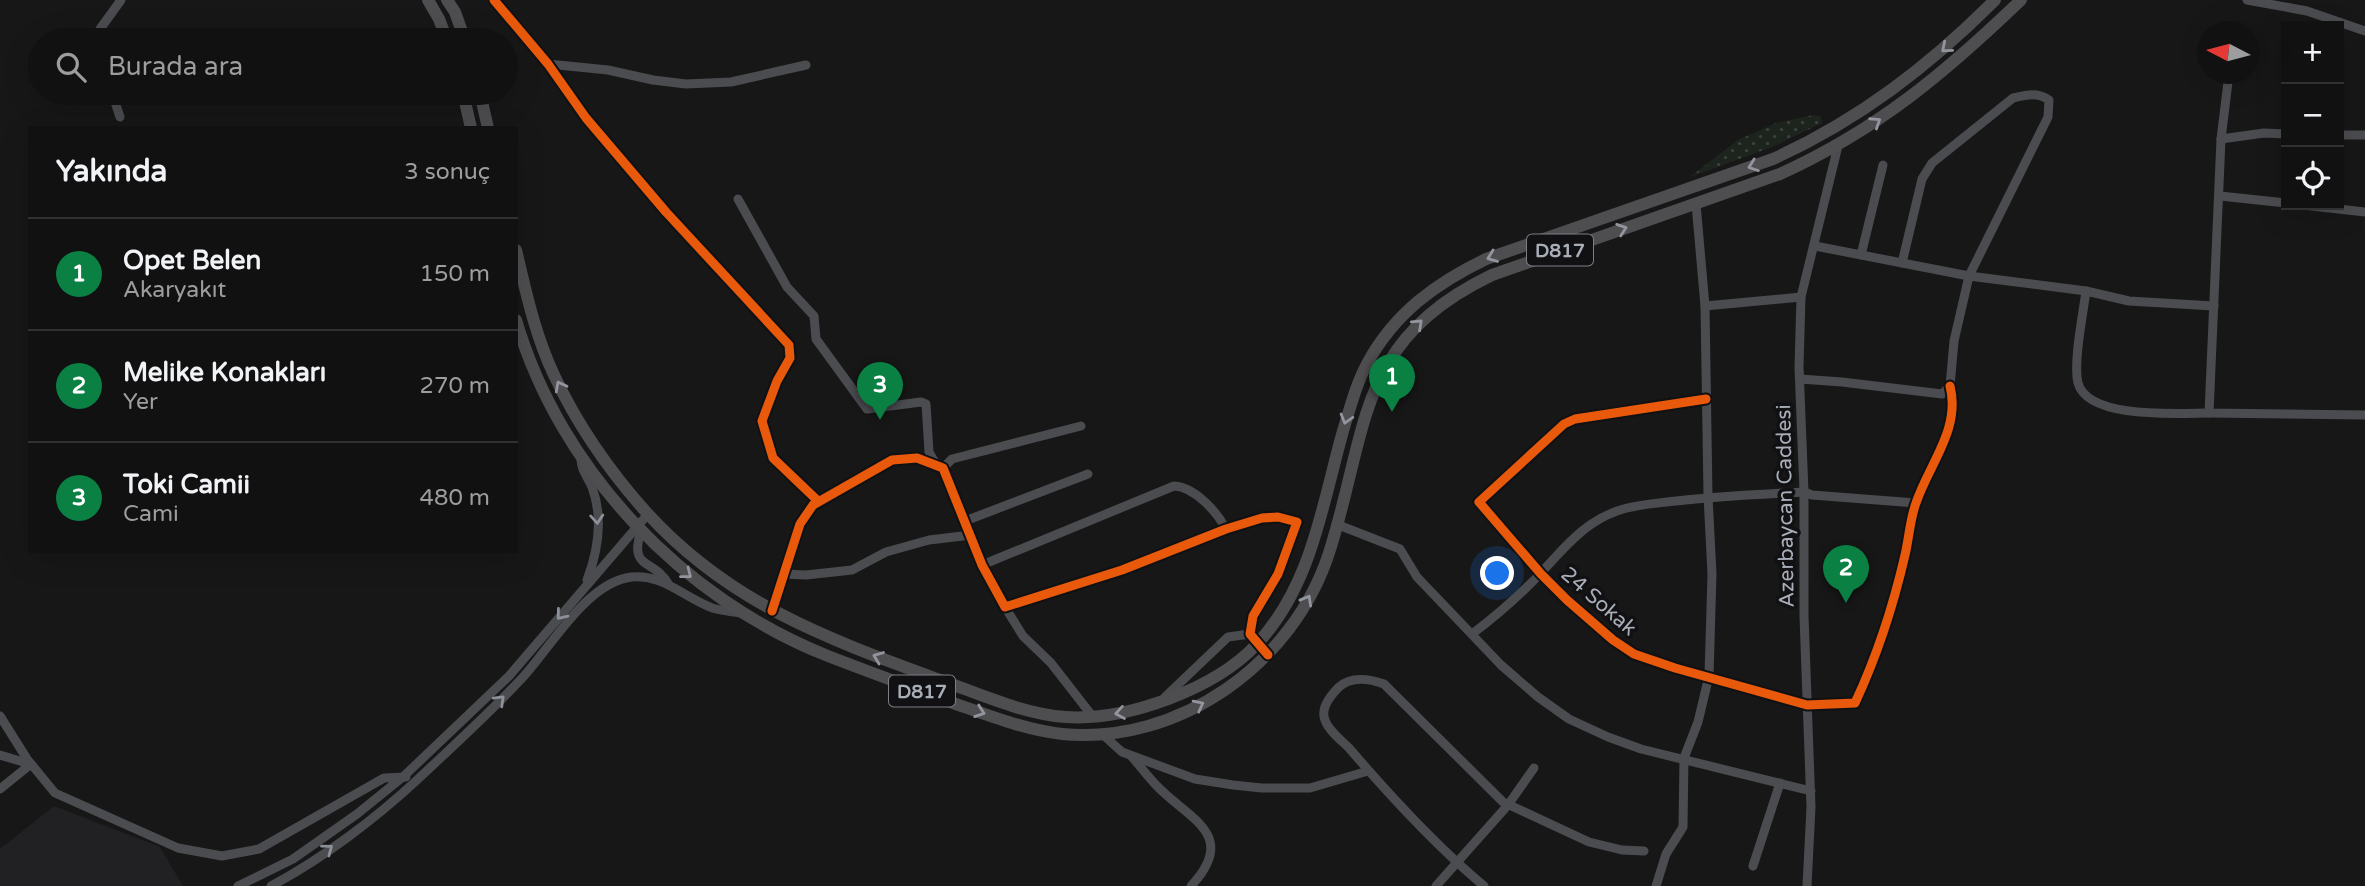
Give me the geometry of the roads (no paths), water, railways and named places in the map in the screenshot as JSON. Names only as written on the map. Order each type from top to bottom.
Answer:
[{"type":"highway","points":[[428,0],[442,28]]},
{"type":"highway","points":[[447,0],[455,12],[460,28]]},
{"type":"highway","name":"D817","points":[[518,258],[538,336],[553,374],[571,408],[648,513],[687,552],[729,585],[772,611],[831,639],[985,696],[1063,717],[1122,713],[1158,704],[1228,669],[1278,617],[1312,550],[1352,398],[1367,363],[1394,324],[1423,297],[1452,275],[1486,259],[1738,172],[1817,139],[1913,75],[1952,43],[1995,0]]},
{"type":"highway","name":"D817","points":[[518,326],[538,381],[557,417],[612,498],[676,565],[741,613],[813,650],[1019,725],[1061,734],[1125,730],[1166,720],[1200,705],[1238,683],[1268,655],[1292,626],[1312,592],[1328,555],[1368,404],[1382,371],[1406,335],[1434,310],[1461,289],[1492,275],[1780,174],[1838,146],[1923,89],[1964,55],[2021,0]]},
{"type":"highway","points":[[466,105],[471,126]]},
{"type":"highway","points":[[483,105],[488,126]]},
{"type":"street","points":[[101,28],[121,0]]},
{"type":"street","points":[[494,0],[518,28]]},
{"type":"street","points":[[2247,0],[2314,13],[2365,31]]},
{"type":"street","points":[[518,28],[548,64],[586,118],[666,212],[789,345],[790,358],[777,381],[762,421],[773,458],[818,501]]},
{"type":"street","points":[[548,64],[608,70],[686,84],[731,82],[806,65]]},
{"type":"street","points":[[2209,413],[2221,139],[2228,84]]},
{"type":"street","points":[[1472,634],[1501,613],[1541,574],[1560,550],[1589,525],[1613,511],[1636,504],[1708,496],[1804,492],[1812,495],[1916,503],[1951,422],[1953,398],[1950,386],[1954,341],[1969,276],[2048,117],[2049,100],[2029,94],[2013,98],[1932,163],[1922,179],[1902,263]]},
{"type":"street","points":[[116,105],[120,117]]},
{"type":"street","points":[[2221,139],[2264,133],[2281,134]]},
{"type":"street","points":[[2344,135],[2365,135]]},
{"type":"street","name":"Azerbaycan Caddesi","points":[[1807,886],[1811,791],[1804,616],[1801,297],[1838,146]]},
{"type":"street","points":[[1861,255],[1883,165]]},
{"type":"street","points":[[2220,196],[2281,202]]},
{"type":"street","points":[[738,199],[787,287],[814,316],[816,339],[867,410],[920,402],[926,404],[929,452],[939,466],[965,521],[982,565],[1023,636],[1051,663],[1093,717]]},
{"type":"street","points":[[1656,886],[1666,854],[1683,827],[1684,758],[1698,722],[1709,676],[1712,574],[1702,259],[1696,204]]},
{"type":"street","points":[[2344,210],[2365,212]]},
{"type":"street","points":[[1815,246],[1969,276],[2086,291],[2129,301],[2214,306]]},
{"type":"street","points":[[2086,291],[2077,380],[2084,394],[2096,403],[2140,413],[2365,415]]},
{"type":"street","points":[[1704,306],[1801,297]]},
{"type":"street","points":[[1800,379],[1942,394],[1950,386]]},
{"type":"street","name":"24 Sokak","points":[[1706,399],[1575,419],[1563,424],[1479,502],[1567,600],[1633,654],[1807,705],[1855,704],[1876,657],[1905,556],[1916,503]]},
{"type":"street","points":[[772,611],[800,524],[818,501],[892,460],[917,458],[939,466],[952,459],[1081,426]]},
{"type":"street","points":[[581,454],[580,464],[592,487],[598,520],[597,543],[585,585]]},
{"type":"street","points":[[965,521],[1088,474]]},
{"type":"street","points":[[982,565],[1174,486],[1185,488],[1212,508],[1226,529]]},
{"type":"street","points":[[238,886],[293,859],[357,814],[404,776],[490,695],[529,654],[585,585],[639,529],[648,513]]},
{"type":"street","points":[[1005,607],[1122,570],[1226,529],[1262,518],[1278,517],[1297,522],[1279,574],[1253,617],[1254,639],[1268,655]]},
{"type":"street","points":[[1336,524],[1400,549],[1417,577],[1501,665],[1569,719],[1624,744],[1811,791]]},
{"type":"street","points":[[639,529],[636,546],[638,555],[664,576],[669,585]]},
{"type":"street","points":[[783,574],[806,575],[852,570],[886,552],[929,540],[971,535]]},
{"type":"street","points":[[271,886],[307,865],[381,810],[416,780],[525,675],[598,591],[618,580],[636,577],[654,579],[712,608],[741,613]]},
{"type":"street","points":[[1158,704],[1228,637],[1254,639]]},
{"type":"street","points":[[1484,886],[1457,864],[1368,771],[1325,720],[1324,709],[1331,695],[1343,683],[1371,679],[1384,684],[1508,805],[1589,842],[1622,850],[1644,851]]},
{"type":"street","points":[[0,716],[55,793],[178,848],[222,856],[259,849],[384,778],[404,776],[416,780]]},
{"type":"street","points":[[1101,733],[1122,752],[1195,779],[1262,788],[1310,788],[1368,771]]},
{"type":"street","points":[[0,755],[32,764]]},
{"type":"street","points":[[1132,756],[1158,788],[1199,820],[1208,834],[1212,849],[1206,864],[1191,886]]},
{"type":"street","points":[[0,789],[32,764]]},
{"type":"street","points":[[1436,886],[1508,805],[1534,768]]},
{"type":"street","points":[[1753,866],[1780,783]]},
{"type":"place","name":"Opet Belen","points":[[1392,412]]},
{"type":"place","name":"Toki Camii","points":[[880,420]]},
{"type":"place","name":"Melike Konakları","points":[[1846,603]]}]
